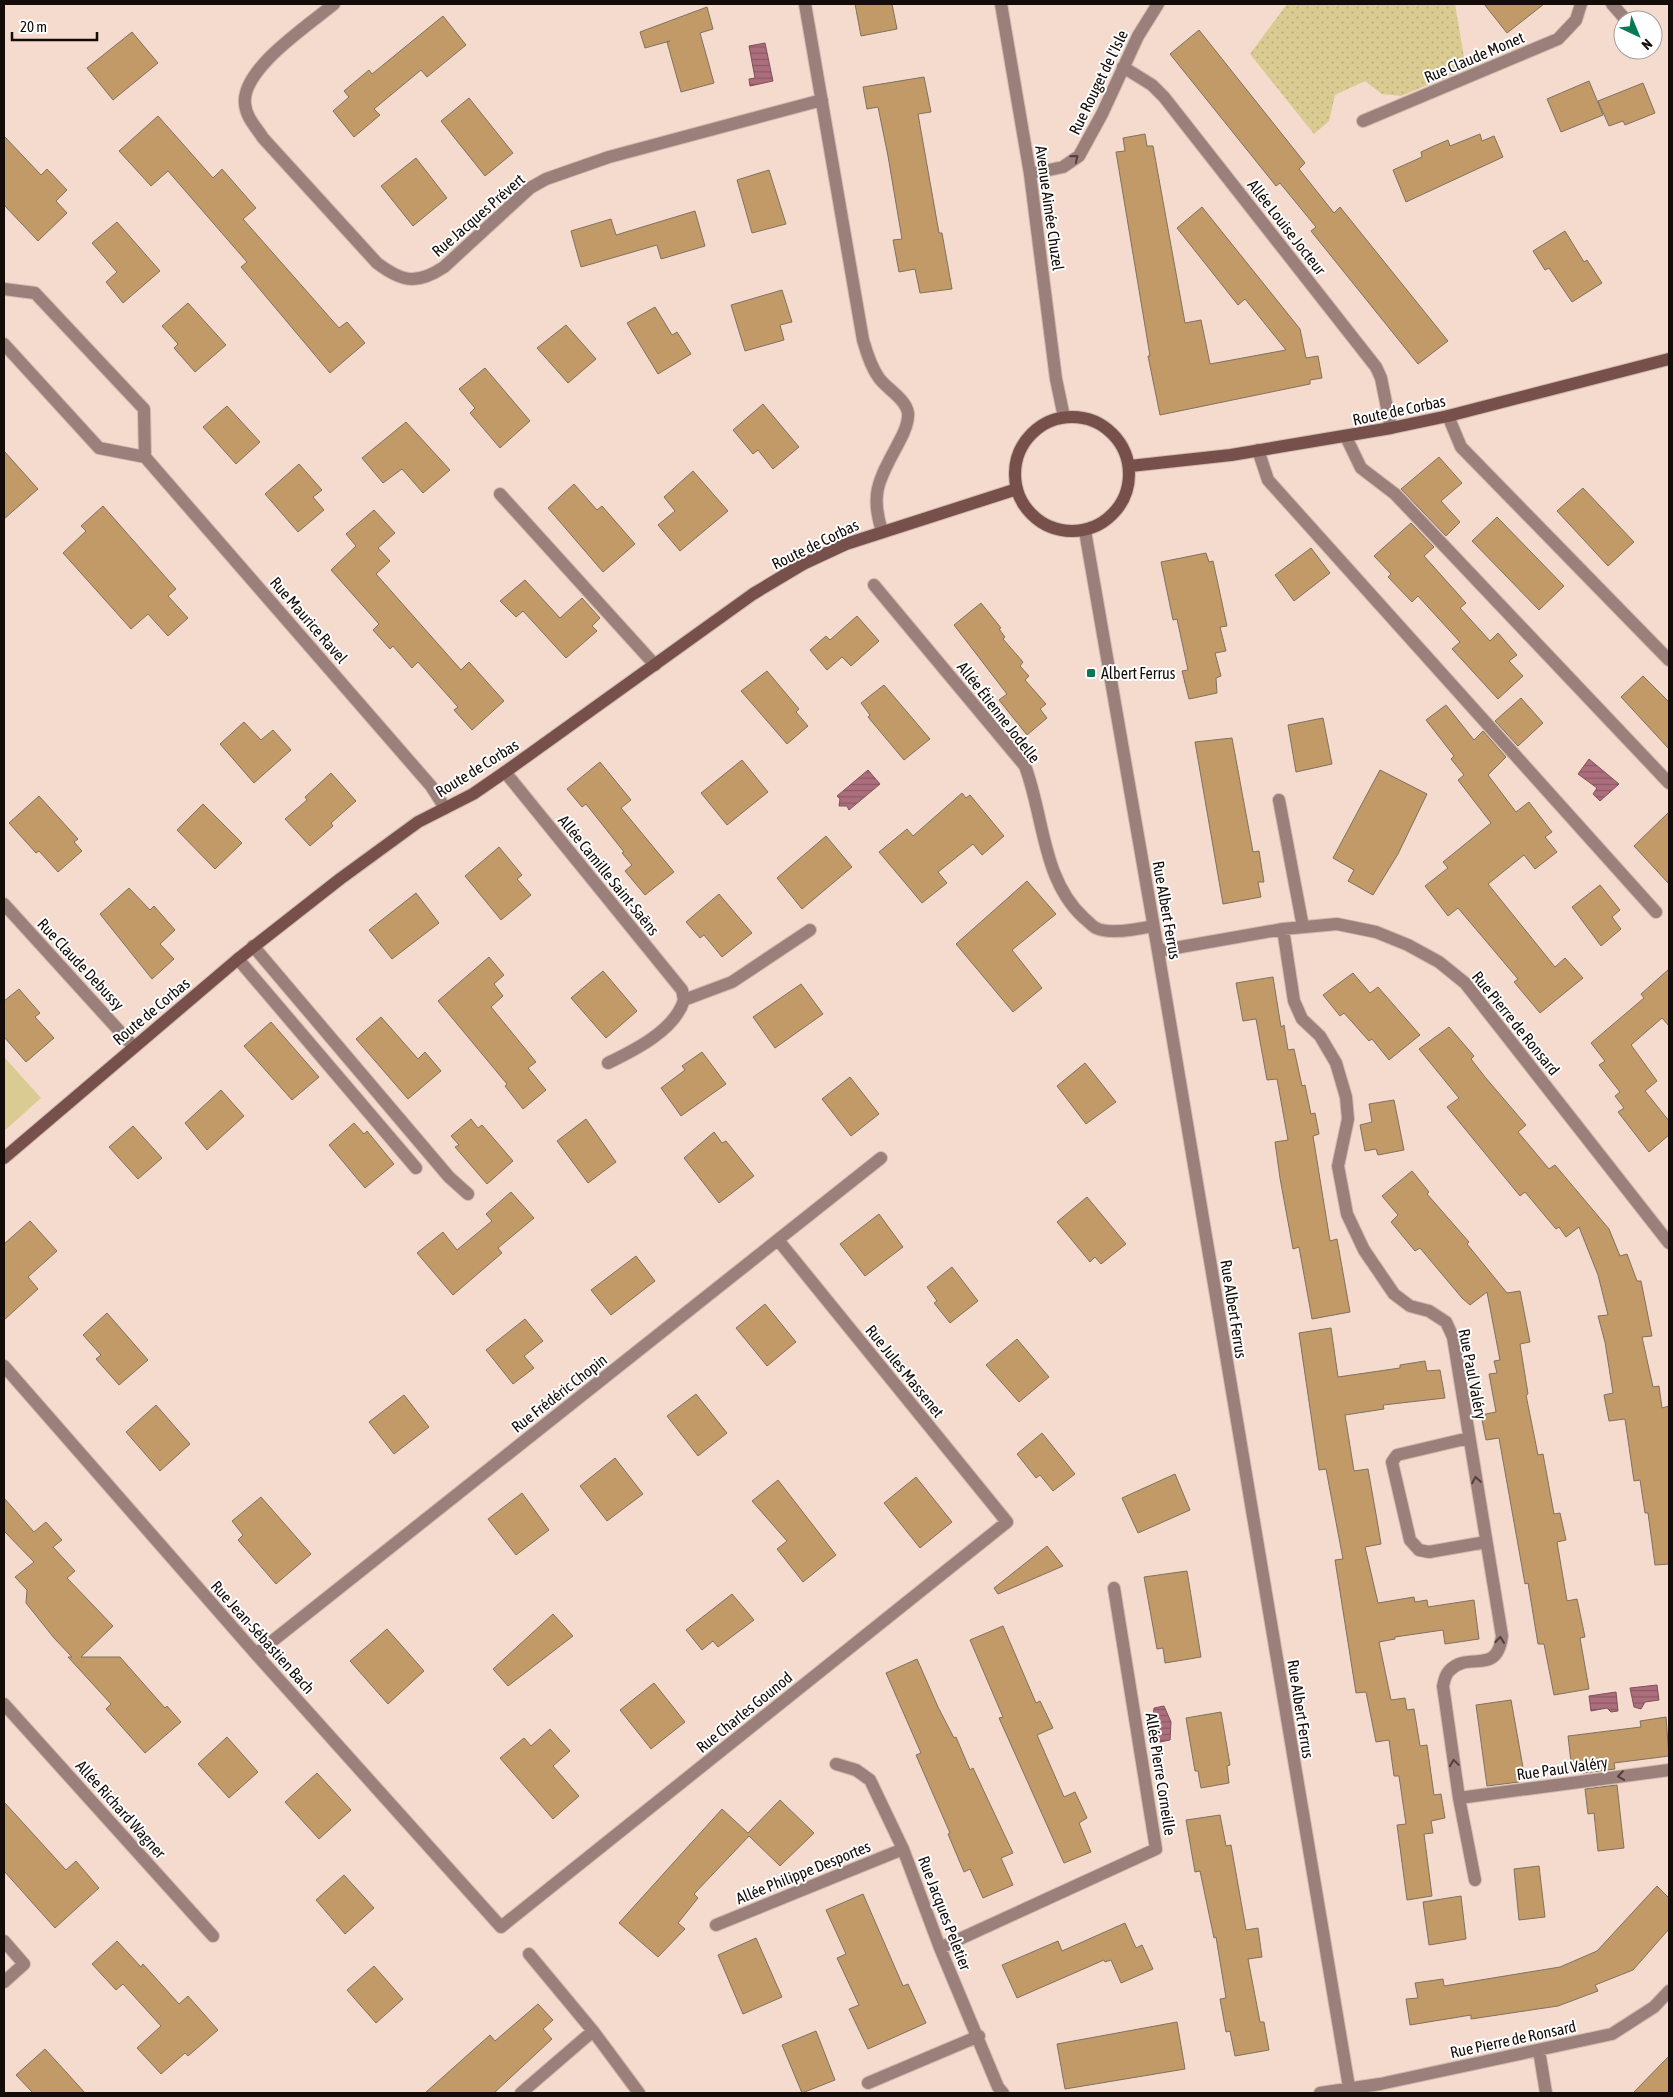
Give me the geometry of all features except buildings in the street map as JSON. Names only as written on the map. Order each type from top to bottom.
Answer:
[{"type":"street","name":"Rue Jacques Prévert","points":[[334,4],[265,62],[250,80],[246,91],[246,111],[248,117],[263,138],[377,263],[392,275],[410,280],[429,277],[444,267],[530,188],[546,179],[608,157],[822,100]]},
{"type":"street","points":[[805,4],[867,354],[880,380],[907,407],[908,414],[903,436],[884,472],[875,496],[877,516],[882,531]]},
{"type":"street","name":"Avenue Aimée Chuzel","points":[[1001,4],[1030,174],[1056,379],[1064,417]]},
{"type":"street","name":"Rue Rouget de l'Isle","points":[[1030,174],[1063,167],[1079,156],[1102,114],[1138,36],[1158,4]]},
{"type":"street","name":"Rue Claude Monet","points":[[1363,121],[1558,39],[1576,20],[1581,4]]},
{"type":"street","name":"Allée Louise Jocteur","points":[[1123,67],[1152,85],[1164,97],[1376,367],[1381,378],[1392,428]]},
{"type":"street","points":[[4,289],[35,294],[144,409],[145,457],[99,448],[4,344]]},
{"type":"street","name":"Route de Corbas","points":[[1130,466],[1258,450],[1392,428],[1448,416],[1669,359]]},
{"type":"street","points":[[1448,416],[1461,447],[1669,660]]},
{"type":"street","points":[[1064,417],[1084,418],[1098,423],[1112,432],[1126,453],[1130,466],[1130,479],[1125,498],[1113,515],[1100,525],[1085,531],[1071,532],[1051,528],[1040,522],[1025,507],[1017,489],[1015,466],[1025,441],[1036,429],[1064,417]]},
{"type":"street","points":[[1346,437],[1361,468],[1395,494],[1669,783]]},
{"type":"street","points":[[1258,450],[1268,480],[1656,912]]},
{"type":"street","name":"Rue Maurice Ravel","points":[[145,457],[431,786],[445,808]]},
{"type":"street","name":"Route de Corbas","points":[[4,1158],[133,1046],[253,946],[418,822],[473,794],[753,594],[795,569],[846,544],[1017,489]]},
{"type":"street","points":[[500,494],[654,665]]},
{"type":"street","name":"Rue Albert Ferrus","points":[[1085,531],[1158,950],[1331,1990],[1350,2091]]},
{"type":"street","name":"Allée Étienne Jodelle","points":[[874,585],[1025,766],[1035,792],[1053,874],[1065,897],[1097,928],[1128,931],[1153,926]]},
{"type":"street","name":"Allée Camille Saint-Saëns","points":[[505,772],[682,990],[684,1000]]},
{"type":"street","points":[[1279,800],[1303,927]]},
{"type":"street","name":"Rue Claude Debussy","points":[[4,904],[133,1046]]},
{"type":"street","name":"Rue Pierre de Ronsard","points":[[1158,950],[1283,929],[1337,924],[1376,932],[1439,962],[1464,983],[1669,1243]]},
{"type":"street","name":"Rue Paul Valéry","points":[[1283,929],[1294,1001],[1302,1019],[1320,1036],[1336,1063],[1346,1097],[1348,1119],[1338,1166],[1347,1214],[1364,1250],[1394,1294],[1410,1306],[1429,1311],[1446,1322],[1453,1337],[1502,1636],[1501,1648],[1493,1658],[1480,1663],[1462,1662],[1448,1672],[1443,1686],[1459,1798],[1474,1880]]},
{"type":"street","points":[[608,1063],[627,1054],[658,1033],[676,1018],[684,1000],[732,982],[810,930]]},
{"type":"street","points":[[253,946],[448,1177],[468,1194]]},
{"type":"street","points":[[238,959],[416,1168]]},
{"type":"street","name":"Rue Frédéric Chopin","points":[[256,1654],[881,1158]]},
{"type":"street","name":"Rue Jules Massenet","points":[[778,1240],[1007,1522]]},
{"type":"street","name":"Rue Jean-Sébastien Bach","points":[[4,1366],[256,1654],[501,1927]]},
{"type":"street","name":"Rue Paul Valéry","points":[[1469,1438],[1396,1455],[1392,1462],[1410,1540],[1419,1550],[1429,1552],[1486,1542]]},
{"type":"street","name":"Rue Charles Gounod","points":[[501,1927],[1007,1522]]},
{"type":"street","name":"Allée Pierre Corneille","points":[[940,1948],[1156,1849],[1114,1588]]},
{"type":"street","name":"Allée Richard Wagner","points":[[4,1704],[213,1936]]},
{"type":"street","name":"Rue Jacques Peletier","points":[[836,1764],[856,1770],[870,1780],[903,1849],[940,1948],[979,2036],[998,2087],[1004,2093]]},
{"type":"street","name":"Rue Paul Valéry","points":[[1459,1798],[1669,1770]]},
{"type":"street","name":"Allée Philippe Desportes","points":[[716,1925],[903,1849]]},
{"type":"street","points":[[4,1941],[24,1964],[4,1982]]},
{"type":"street","points":[[529,1954],[593,2031],[639,2093]]},
{"type":"street","name":"Rue Pierre de Ronsard","points":[[1350,2091],[1612,2034],[1654,2008],[1669,1991]]},
{"type":"street","points":[[521,2093],[593,2031]]},
{"type":"street","points":[[868,2083],[979,2036]]},
{"type":"street","points":[[1539,2050],[1546,2093]]},
{"type":"street","points":[[1320,2093],[1350,2091]]},
{"type":"shaded area","points":[[1287,4],[1455,4],[1466,69],[1401,96],[1382,94],[1365,81],[1335,95],[1329,121],[1314,134],[1250,54]]},
{"type":"shaded area","points":[[765,43],[773,81],[750,86],[749,79],[755,78],[749,46]]},
{"type":"shaded area","points":[[1589,759],[1619,784],[1600,801],[1593,794],[1597,788],[1578,774]]},
{"type":"shaded area","points":[[868,770],[880,784],[849,810],[847,806],[839,806],[840,799],[837,796]]},
{"type":"shaded area","points":[[4,1057],[41,1098],[4,1131]]},
{"type":"shaded area","points":[[1657,1685],[1659,1700],[1645,1702],[1641,1709],[1634,1707],[1630,1688]]},
{"type":"shaded area","points":[[1616,1692],[1618,1711],[1611,1712],[1607,1708],[1591,1711],[1589,1696]]},
{"type":"shaded area","points":[[1164,1706],[1171,1722],[1170,1740],[1160,1742],[1156,1734],[1153,1712],[1154,1708]]},
{"type":"place","name":"Albert Ferrus","points":[[1091,673]]}]
